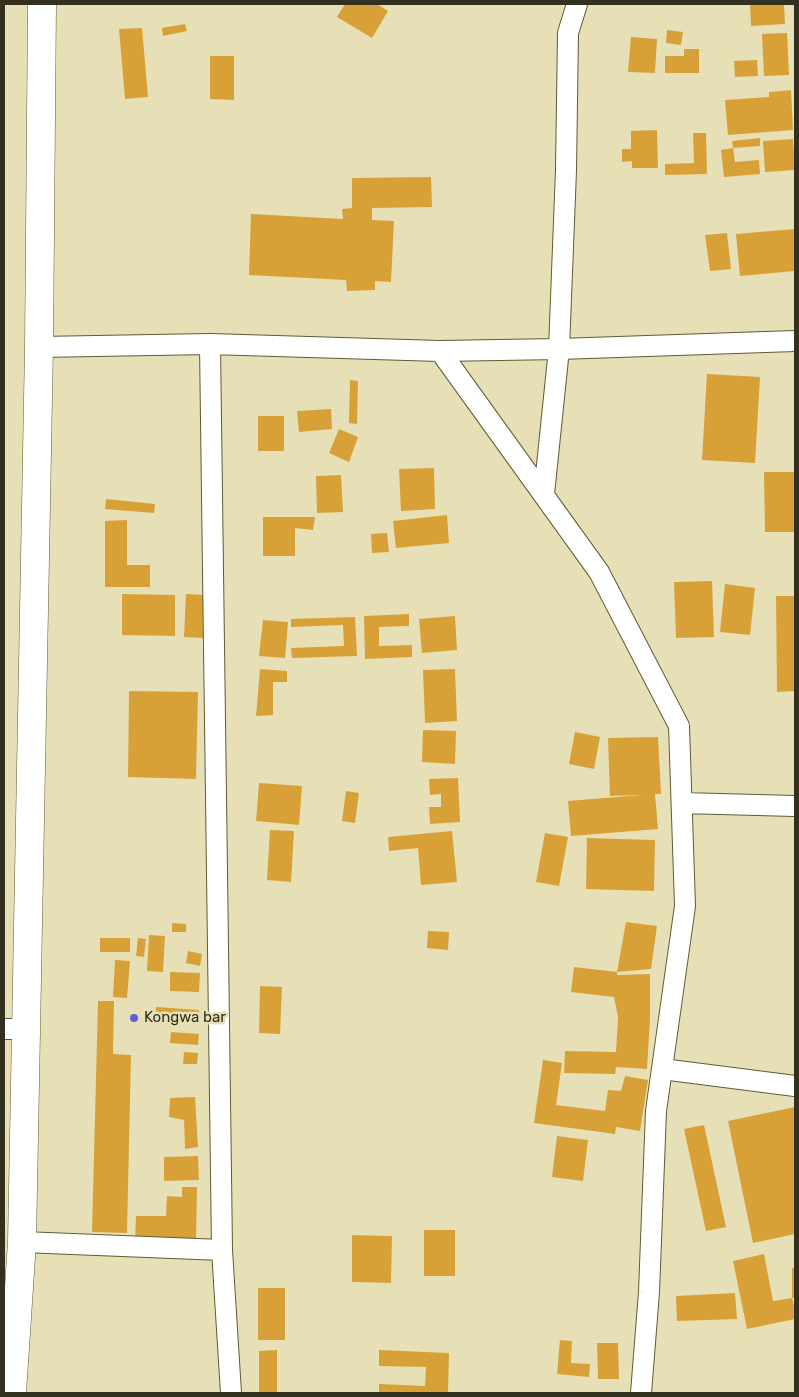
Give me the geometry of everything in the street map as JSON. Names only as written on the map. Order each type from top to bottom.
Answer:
[{"type":"street","points":[[12,1393],[22,1242],[14,1029],[38,347],[42,4]]},
{"type":"street","points":[[544,494],[559,349],[566,170],[568,32],[577,4]]},
{"type":"street","points":[[38,347],[210,344],[440,351],[795,341]]},
{"type":"street","points":[[210,344],[222,1250],[230,1393]]},
{"type":"street","points":[[440,351],[600,572],[679,726],[685,906],[656,1111],[649,1292],[641,1393]]},
{"type":"street","points":[[682,803],[795,806]]},
{"type":"street","points":[[662,1069],[795,1086]]},
{"type":"street","points":[[22,1242],[222,1250]]},
{"type":"building","points":[[345,4],[377,4],[388,11],[372,38],[337,17]]},
{"type":"building","points":[[750,4],[784,4],[785,24],[751,26]]},
{"type":"building","points":[[185,24],[187,31],[163,36],[162,28]]},
{"type":"building","points":[[142,28],[148,97],[125,99],[119,29]]},
{"type":"building","points":[[667,30],[683,32],[681,45],[666,43]]},
{"type":"building","points":[[787,33],[789,75],[764,76],[762,34]]},
{"type":"building","points":[[631,37],[657,39],[655,73],[628,72]]},
{"type":"building","points":[[684,49],[699,49],[699,73],[665,73],[665,56],[684,56]]},
{"type":"building","points":[[210,56],[234,56],[234,100],[210,99]]},
{"type":"building","points":[[757,60],[758,76],[735,77],[734,61]]},
{"type":"building","points":[[791,90],[793,130],[728,135],[725,100],[769,97],[769,92]]},
{"type":"building","points":[[657,130],[658,168],[632,168],[632,161],[622,162],[622,149],[631,149],[631,131]]},
{"type":"building","points":[[693,133],[706,133],[707,174],[665,175],[665,164],[694,163]]},
{"type":"building","points":[[760,138],[760,146],[733,148],[732,141]]},
{"type":"building","points":[[793,139],[795,170],[765,172],[763,141]]},
{"type":"building","points":[[733,148],[735,162],[759,160],[760,174],[724,177],[721,150]]},
{"type":"building","points":[[431,177],[432,207],[372,208],[372,220],[394,221],[391,282],[375,281],[375,290],[347,291],[346,280],[249,275],[251,214],[343,219],[342,209],[352,208],[352,178]]},
{"type":"building","points":[[795,229],[795,271],[740,276],[736,234]]},
{"type":"building","points":[[727,233],[731,269],[710,271],[705,235]]},
{"type":"building","points":[[707,374],[760,377],[755,463],[702,460]]},
{"type":"building","points":[[350,380],[358,381],[357,424],[349,423]]},
{"type":"building","points":[[331,409],[332,429],[299,432],[297,411]]},
{"type":"building","points":[[258,416],[284,416],[284,451],[258,451]]},
{"type":"building","points":[[339,429],[358,437],[349,462],[329,453]]},
{"type":"building","points":[[434,468],[435,509],[401,511],[399,469]]},
{"type":"building","points":[[764,472],[795,472],[795,532],[765,532]]},
{"type":"building","points":[[341,475],[343,512],[317,513],[316,476]]},
{"type":"building","points":[[106,499],[155,504],[154,513],[105,509]]},
{"type":"building","points":[[447,515],[449,543],[396,548],[393,521]]},
{"type":"building","points":[[263,517],[315,517],[313,530],[295,528],[295,556],[263,556]]},
{"type":"building","points":[[127,520],[127,565],[150,565],[150,587],[105,587],[105,521]]},
{"type":"building","points":[[387,533],[389,552],[372,553],[371,534]]},
{"type":"building","points":[[712,581],[714,637],[676,638],[674,582]]},
{"type":"building","points":[[725,584],[755,588],[750,635],[720,632]]},
{"type":"building","points":[[122,594],[175,595],[175,636],[122,635]]},
{"type":"building","points":[[186,594],[205,595],[203,638],[184,637]]},
{"type":"building","points":[[776,596],[795,596],[795,691],[777,692]]},
{"type":"building","points":[[409,614],[409,626],[379,627],[379,646],[412,645],[412,657],[365,659],[364,616]]},
{"type":"building","points":[[455,616],[457,650],[422,653],[419,619]]},
{"type":"building","points":[[355,617],[357,656],[292,658],[291,648],[344,646],[343,625],[291,627],[291,619]]},
{"type":"building","points":[[263,620],[288,622],[285,658],[259,656]]},
{"type":"building","points":[[260,669],[287,671],[287,682],[273,682],[273,715],[256,716]]},
{"type":"building","points":[[455,669],[457,721],[425,723],[423,670]]},
{"type":"building","points":[[129,691],[198,692],[196,779],[128,777]]},
{"type":"building","points":[[423,730],[456,731],[455,764],[422,762]]},
{"type":"building","points":[[575,732],[600,737],[594,769],[569,764]]},
{"type":"building","points":[[658,737],[661,794],[655,794],[658,829],[571,836],[568,801],[642,795],[610,796],[608,738]]},
{"type":"building","points":[[458,778],[460,822],[430,824],[429,807],[441,807],[441,794],[430,795],[429,779]]},
{"type":"building","points":[[259,783],[302,786],[299,825],[256,821]]},
{"type":"building","points":[[346,791],[359,793],[355,823],[342,821]]},
{"type":"building","points":[[270,830],[294,831],[291,882],[267,880]]},
{"type":"building","points":[[452,831],[457,882],[421,885],[418,848],[389,851],[388,837]]},
{"type":"building","points":[[545,833],[568,837],[559,886],[536,882]]},
{"type":"building","points":[[587,838],[655,840],[654,891],[586,889]]},
{"type":"building","points":[[626,922],[657,926],[651,969],[617,972]]},
{"type":"building","points":[[172,923],[186,924],[186,932],[172,932]]},
{"type":"building","points":[[428,931],[449,932],[448,950],[427,948]]},
{"type":"building","points":[[149,935],[165,936],[163,972],[147,971]]},
{"type":"building","points":[[100,938],[130,938],[130,952],[100,952]]},
{"type":"building","points":[[138,938],[146,939],[144,957],[136,956]]},
{"type":"building","points":[[188,951],[202,954],[200,966],[186,963]]},
{"type":"building","points":[[115,960],[130,961],[127,998],[113,997]]},
{"type":"building","points":[[574,967],[617,972],[617,975],[650,974],[647,1069],[616,1067],[615,1074],[564,1073],[565,1051],[616,1052],[618,1017],[614,997],[571,992]]},
{"type":"building","points":[[170,972],[200,973],[199,992],[170,991]]},
{"type":"building","points":[[260,986],[282,987],[280,1034],[259,1033]]},
{"type":"building","points":[[98,1001],[114,1001],[113,1054],[131,1055],[127,1233],[92,1232]]},
{"type":"building","points":[[156,1007],[199,1010],[198,1023],[155,1020]]},
{"type":"building","points":[[171,1032],[199,1034],[198,1045],[170,1043]]},
{"type":"building","points":[[184,1052],[198,1053],[197,1064],[183,1064]]},
{"type":"building","points":[[543,1060],[562,1063],[556,1105],[605,1111],[608,1090],[621,1091],[625,1076],[648,1080],[640,1131],[616,1127],[615,1134],[534,1123]]},
{"type":"building","points":[[195,1097],[198,1147],[185,1149],[184,1120],[169,1117],[170,1098]]},
{"type":"building","points":[[795,1107],[795,1234],[753,1243],[728,1121]]},
{"type":"building","points":[[704,1125],[726,1227],[706,1231],[684,1129]]},
{"type":"building","points":[[557,1136],[588,1140],[583,1181],[552,1177]]},
{"type":"building","points":[[198,1156],[199,1180],[164,1181],[164,1157]]},
{"type":"building","points":[[182,1187],[197,1187],[196,1241],[135,1240],[136,1216],[166,1216],[167,1196],[182,1197]]},
{"type":"building","points":[[424,1230],[455,1230],[455,1276],[424,1276]]},
{"type":"building","points":[[352,1235],[392,1236],[391,1283],[352,1282]]},
{"type":"building","points":[[764,1254],[773,1301],[792,1298],[795,1319],[747,1329],[733,1261]]},
{"type":"building","points":[[792,1268],[795,1268],[795,1298],[792,1298]]},
{"type":"building","points":[[258,1288],[285,1288],[285,1340],[258,1340]]},
{"type":"building","points":[[735,1293],[737,1319],[677,1321],[676,1296]]},
{"type":"building","points":[[560,1340],[572,1341],[571,1363],[590,1364],[589,1377],[557,1374]]},
{"type":"building","points":[[597,1343],[618,1343],[619,1379],[598,1379]]},
{"type":"building","points":[[277,1350],[277,1393],[259,1393],[259,1351]]},
{"type":"building","points":[[379,1350],[449,1353],[448,1393],[379,1393],[379,1384],[425,1386],[426,1367],[379,1366]]},
{"type":"place","name":"Kongwa bar","points":[[134,1018]]}]
